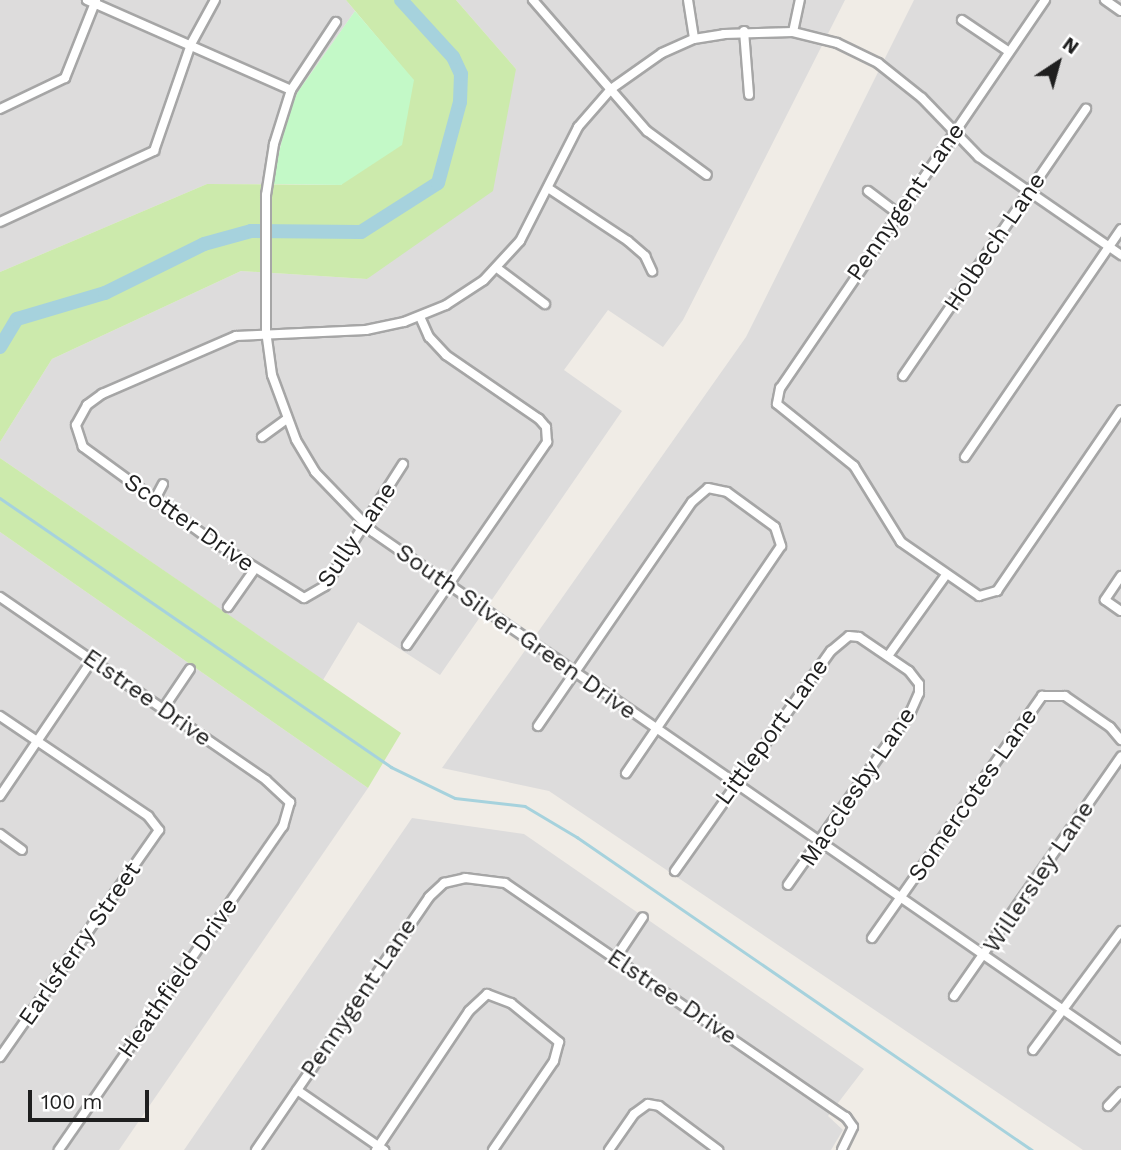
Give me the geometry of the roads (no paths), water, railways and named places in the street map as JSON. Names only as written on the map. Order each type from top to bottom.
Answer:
[{"type":"street","points":[[0,222],[154,152],[191,44],[215,0]]},
{"type":"street","points":[[533,0],[647,131],[707,175]]},
{"type":"street","points":[[540,8],[546,0]]},
{"type":"street","points":[[688,0],[694,39]]},
{"type":"street","points":[[793,32],[800,0]]},
{"type":"street","name":"Pennygent Lane","points":[[946,575],[895,536],[847,460],[780,408],[780,387],[1045,0]]},
{"type":"street","points":[[1105,0],[1121,11]]},
{"type":"street","points":[[0,109],[65,78],[93,1],[291,90]]},
{"type":"street","points":[[962,20],[1008,51]]},
{"type":"street","name":"South Silver Green Drive","points":[[336,22],[291,90],[274,144],[266,195],[266,331],[272,375],[287,419],[315,472],[365,526],[1121,1050]]},
{"type":"street","points":[[744,31],[750,95]]},
{"type":"street","points":[[266,331],[366,330],[420,317],[470,291],[497,268],[530,226],[578,127],[611,89],[648,61],[694,39],[744,31],[793,32],[841,44],[897,76],[953,134],[1029,192],[1121,255]]},
{"type":"street","name":"Holbech Lane","points":[[903,376],[1086,109]]},
{"type":"street","points":[[548,188],[640,251],[652,271]]},
{"type":"street","points":[[868,191],[897,213]]},
{"type":"street","points":[[965,457],[1121,229]]},
{"type":"street","points":[[497,268],[545,304]]},
{"type":"street","points":[[407,645],[543,448],[546,426],[446,355],[429,337],[420,317]]},
{"type":"street","name":"Scotter Drive","points":[[266,331],[236,336],[93,399],[76,425],[78,441],[154,501],[254,570],[305,598]]},
{"type":"street","points":[[888,656],[946,575],[979,596],[997,591],[1121,410]]},
{"type":"street","points":[[262,437],[287,419]]},
{"type":"street","name":"Sully Lane","points":[[305,598],[320,592],[403,464]]},
{"type":"street","points":[[154,501],[163,484]]},
{"type":"street","points":[[538,726],[699,494],[708,488],[727,492],[768,520],[780,539],[776,557],[626,773]]},
{"type":"street","points":[[228,607],[254,570]]},
{"type":"street","points":[[1121,576],[1105,600],[1121,611]]},
{"type":"street","name":"Elstree Drive","points":[[0,597],[266,780],[290,802]]},
{"type":"street","name":"Littleport Lane","points":[[675,872],[735,782],[840,641],[859,637],[888,656]]},
{"type":"street","name":"Macclesby Lane","points":[[788,885],[821,843],[919,693],[915,677],[888,656]]},
{"type":"street","points":[[0,796],[92,660]]},
{"type":"street","points":[[163,709],[190,669]]},
{"type":"street","name":"Somercotes Lane","points":[[872,938],[1042,696],[1065,696],[1110,727],[1121,740]]},
{"type":"street","points":[[0,716],[38,742]]},
{"type":"street","name":"Earlsferry Street","points":[[0,1057],[159,830],[148,816],[38,742]]},
{"type":"street","name":"Willersley Lane","points":[[954,996],[985,956],[1121,757]]},
{"type":"street","name":"Heathfield Drive","points":[[59,1150],[283,826],[290,802]]},
{"type":"street","points":[[0,834],[22,850]]},
{"type":"street","name":"Pennygent Lane","points":[[256,1150],[429,897],[458,878],[484,879]]},
{"type":"street","name":"Elstree Drive","points":[[484,879],[505,883],[846,1116],[853,1127],[842,1150]]},
{"type":"street","points":[[615,959],[643,918]]},
{"type":"street","points":[[1033,1050],[1065,1012],[1121,931]]},
{"type":"street","points":[[297,1090],[379,1149],[469,1011],[487,995],[511,1003],[559,1042],[554,1060],[493,1150]]},
{"type":"street","points":[[1108,1106],[1121,1092]]},
{"type":"street","points":[[609,1150],[634,1114],[648,1104],[659,1106],[718,1149]]},
{"type":"waterway","points":[[0,347],[17,319],[105,293],[204,244],[251,231],[361,232],[438,183],[460,102],[461,74],[453,57],[401,0]]},
{"type":"waterway","points":[[0,498],[391,767],[455,798],[525,806],[577,837],[1032,1150]]}]
